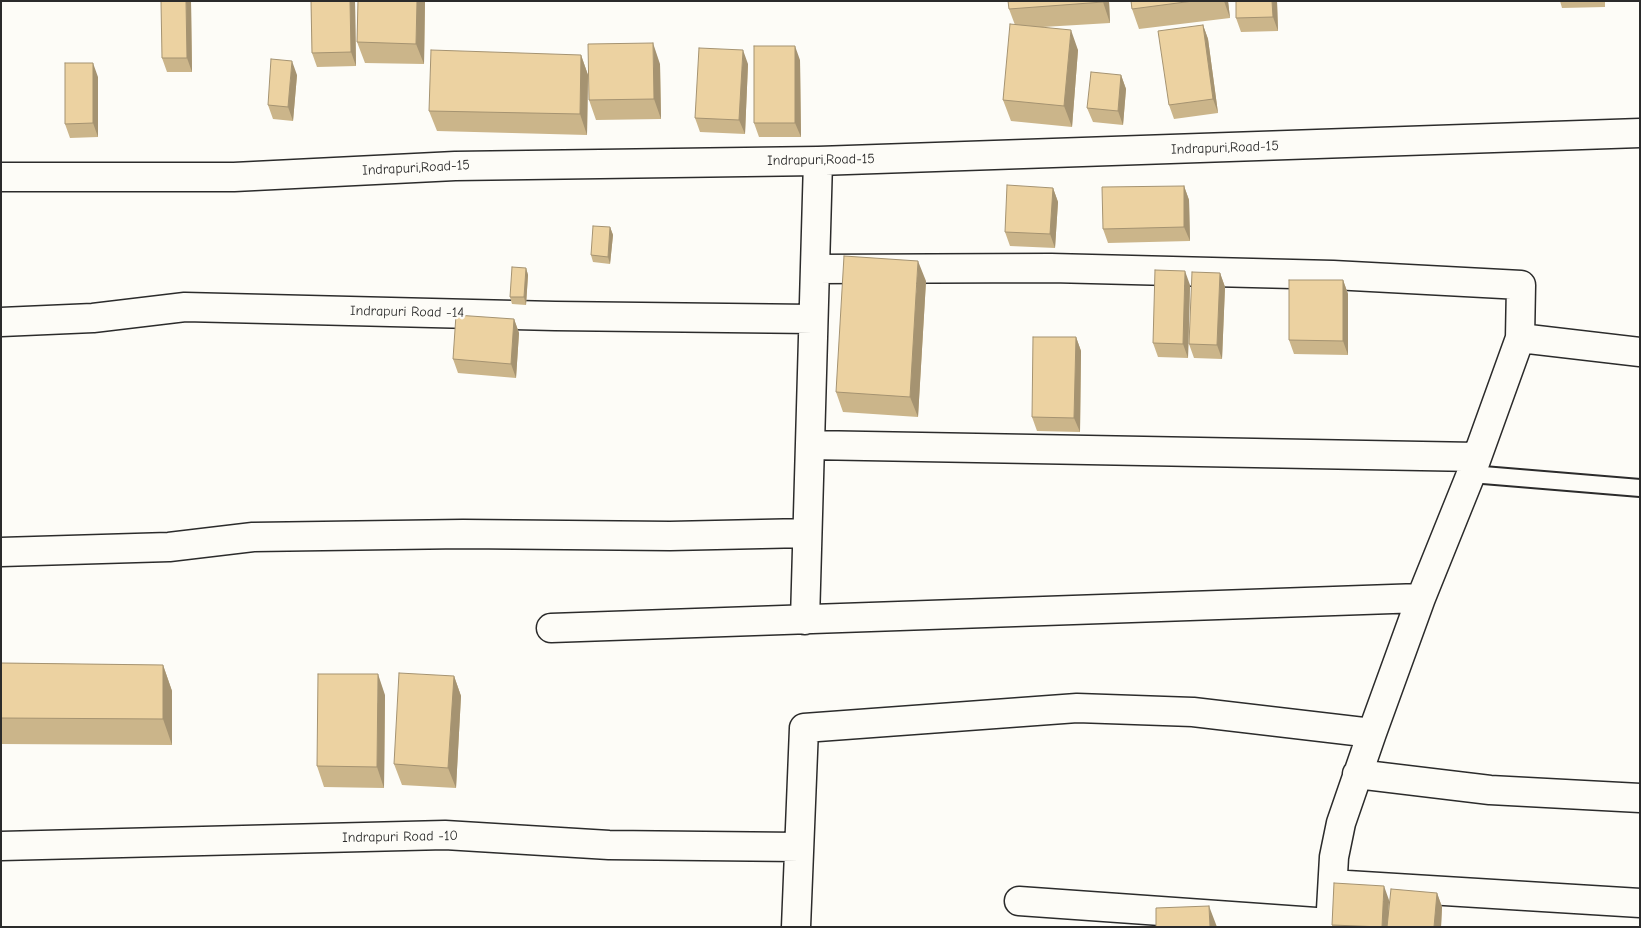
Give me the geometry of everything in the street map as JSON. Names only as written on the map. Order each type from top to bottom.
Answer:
[{"type":"street","name":"Indrapuri,Road-15","points":[[1,177],[234,177],[455,166],[818,161],[1640,134]]},
{"type":"street","points":[[805,620],[818,161]]},
{"type":"street","points":[[815,269],[1090,269],[1333,275],[1520,285],[1520,338],[1474,465],[1421,598],[1357,774],[1342,823],[1334,856],[1330,925],[1019,901]]},
{"type":"street","name":"Indrapuri Road -14","points":[[1,322],[93,318],[185,307],[555,316],[813,319]]},
{"type":"street","points":[[1520,338],[1640,352]]},
{"type":"street","points":[[810,445],[1474,465]]},
{"type":"street","points":[[1,552],[169,547],[253,537],[463,534],[670,536],[807,533]]},
{"type":"street","points":[[551,628],[1421,598]]},
{"type":"street","points":[[796,927],[804,728],[1076,708],[1192,712],[1372,734]]},
{"type":"street","points":[[1357,774],[1490,790],[1640,798]]},
{"type":"street","name":"Indrapuri Road -10","points":[[1,846],[445,835],[609,845],[799,847]]},
{"type":"street","points":[[1332,884],[1640,903]]},
{"type":"lane","points":[[1474,465],[1640,488]]},
{"type":"building","points":[[161,1],[186,1],[187,58],[162,58]]},
{"type":"building","points":[[311,1],[350,1],[351,52],[312,53]]},
{"type":"building","points":[[358,1],[417,1],[416,44],[357,42]]},
{"type":"building","points":[[1008,1],[1103,1],[1103,2],[1009,9]]},
{"type":"building","points":[[1131,1],[1193,1],[1132,9]]},
{"type":"building","points":[[1236,1],[1272,1],[1273,17],[1236,18]]},
{"type":"building","points":[[1010,24],[1071,30],[1064,106],[1003,100]]},
{"type":"building","points":[[1203,25],[1213,99],[1169,105],[1158,31]]},
{"type":"building","points":[[653,43],[654,99],[589,100],[588,44]]},
{"type":"building","points":[[754,46],[795,46],[795,123],[754,123]]},
{"type":"building","points":[[699,48],[743,50],[739,120],[695,118]]},
{"type":"building","points":[[431,50],[581,55],[580,114],[429,111]]},
{"type":"building","points":[[271,59],[292,61],[288,107],[268,105]]},
{"type":"building","points":[[65,63],[93,63],[93,123],[65,124]]},
{"type":"building","points":[[1091,72],[1121,75],[1118,111],[1087,108]]},
{"type":"building","points":[[1007,185],[1053,188],[1050,234],[1005,232]]},
{"type":"building","points":[[1184,186],[1184,227],[1103,229],[1102,187]]},
{"type":"building","points":[[593,226],[610,227],[608,257],[591,255]]},
{"type":"building","points":[[844,256],[918,261],[910,397],[836,392]]},
{"type":"building","points":[[512,267],[526,268],[524,297],[510,297]]},
{"type":"building","points":[[1155,270],[1185,271],[1183,344],[1153,343]]},
{"type":"building","points":[[1192,272],[1220,273],[1217,345],[1189,344]]},
{"type":"building","points":[[1289,280],[1343,280],[1343,341],[1289,340]]},
{"type":"building","points":[[456,315],[514,319],[511,364],[453,359]]},
{"type":"building","points":[[1033,337],[1076,337],[1074,418],[1032,417]]},
{"type":"building","points":[[1,663],[163,665],[163,719],[1,718]]},
{"type":"building","points":[[399,673],[454,676],[448,768],[394,764]]},
{"type":"building","points":[[318,674],[378,674],[377,767],[317,766]]},
{"type":"building","points":[[1334,883],[1384,886],[1382,927],[1332,925]]},
{"type":"building","points":[[1391,889],[1437,893],[1434,927],[1387,927]]},
{"type":"building","points":[[1209,906],[1210,927],[1156,927],[1156,908]]}]
